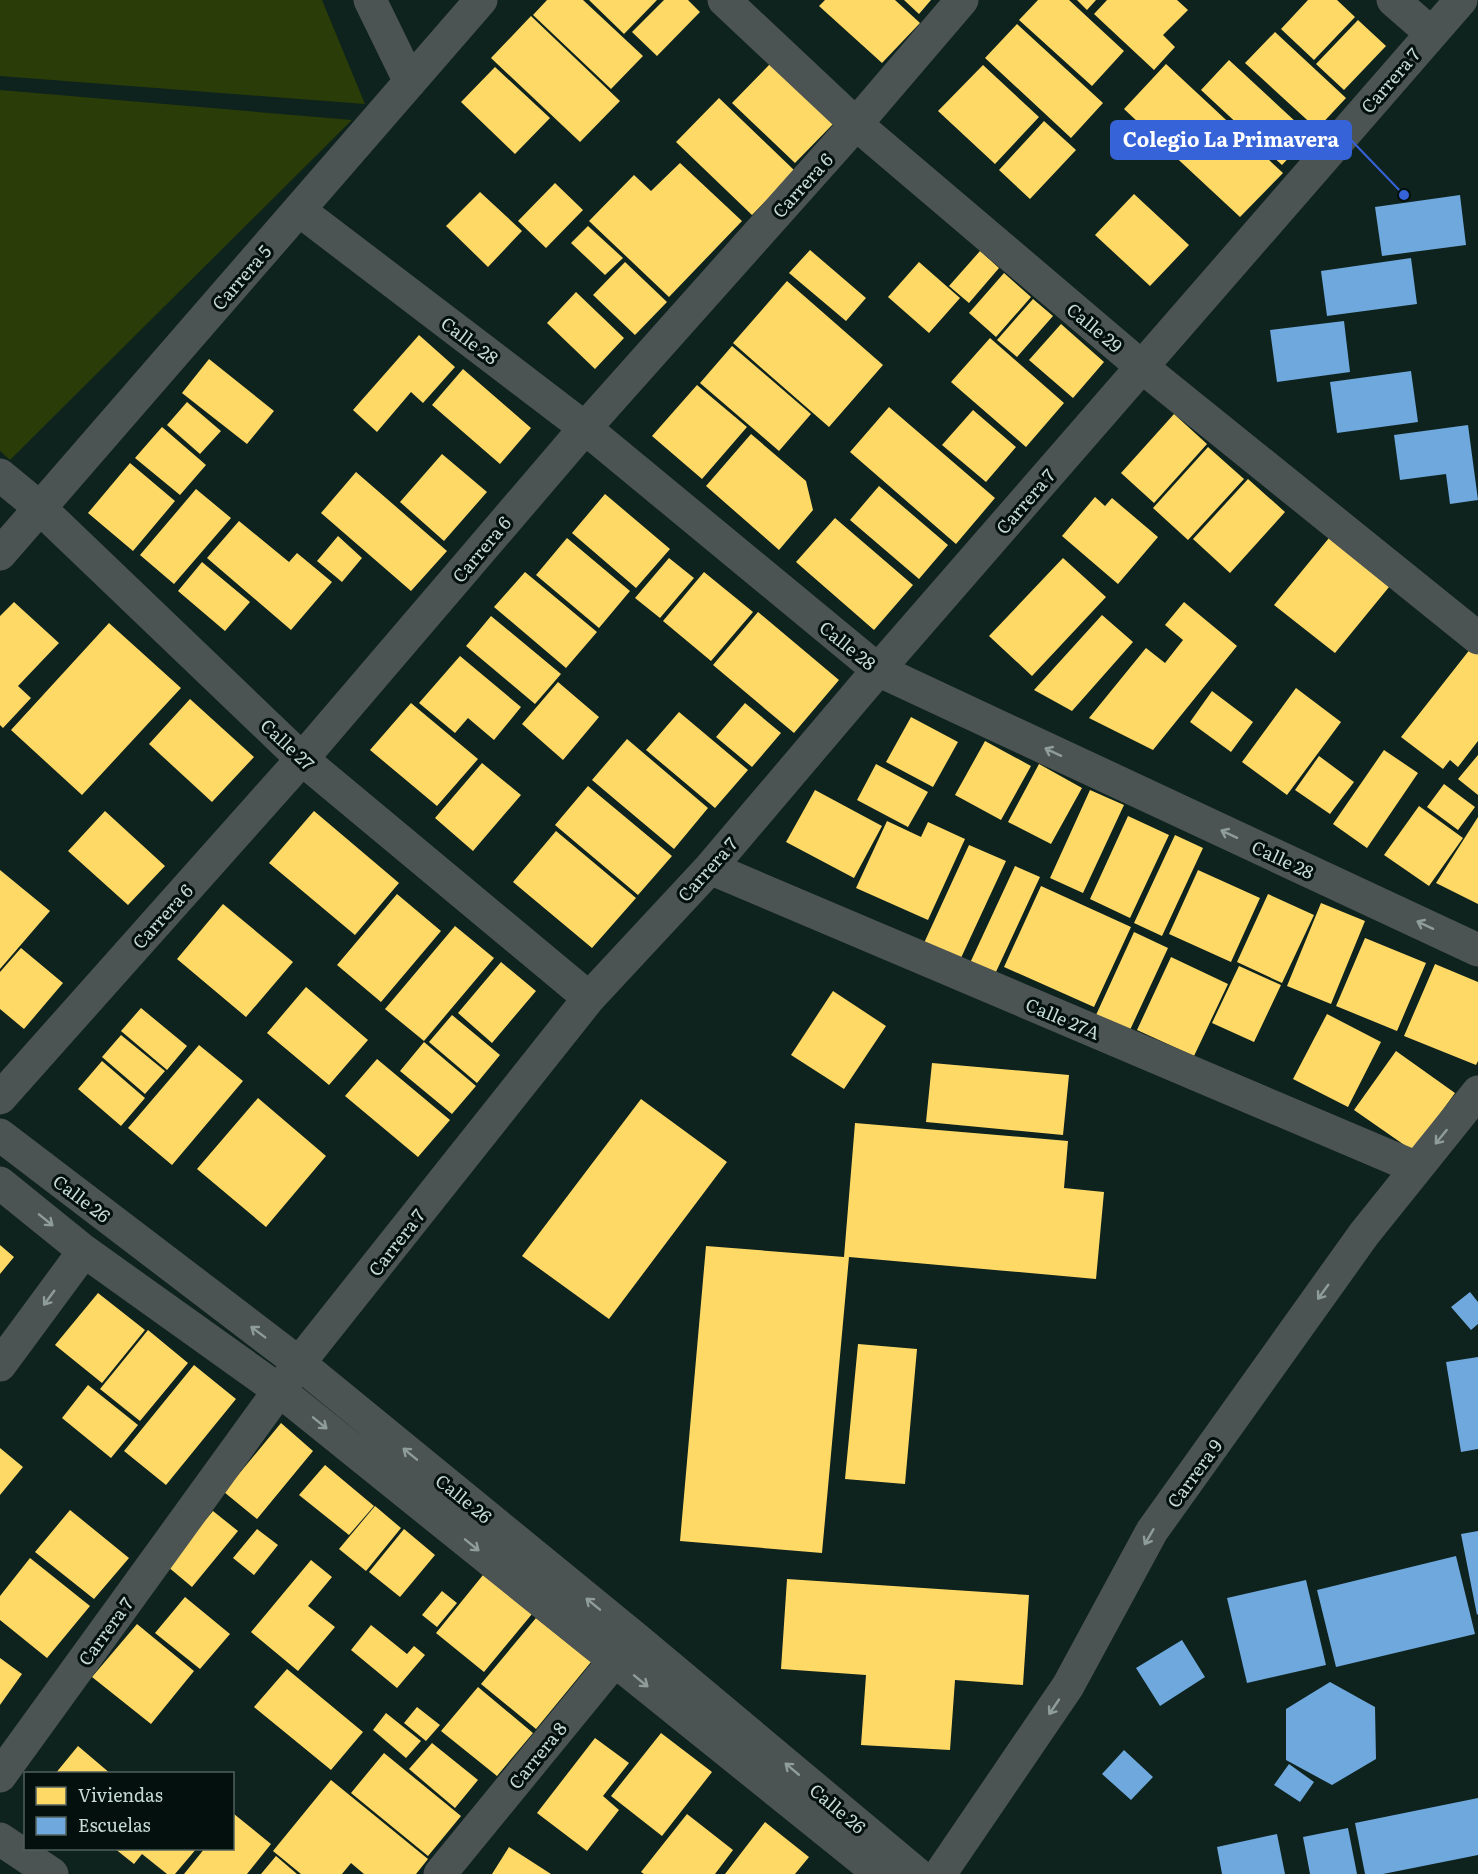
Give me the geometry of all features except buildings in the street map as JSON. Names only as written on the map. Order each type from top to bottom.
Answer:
[{"type":"street","points":[[370,0],[410,82]]},
{"type":"street","name":"Carrera 5","points":[[0,554],[482,0]]},
{"type":"street","name":"Calle 29","points":[[724,0],[856,124],[1142,367],[1478,638]]},
{"type":"street","name":"Carrera 6","points":[[0,1098],[302,759],[585,428],[856,124],[962,0]]},
{"type":"street","points":[[1393,0],[1431,33]]},
{"type":"street","name":"Carrera 7","points":[[0,1776],[300,1363],[589,998],[710,868],[878,670],[1461,0]]},
{"type":"street","name":"Calle 28","points":[[299,210],[585,428],[878,670],[1478,950]]},
{"type":"street","name":"Calle 27","points":[[0,475],[40,508],[302,759],[589,998]]},
{"type":"street","name":"Calle 27A","points":[[710,868],[1417,1168]]},
{"type":"street","name":"Carrera 9","points":[[940,1874],[1068,1686],[1152,1531],[1364,1234],[1478,1092]]},
{"type":"street","name":"Calle 26","points":[[0,1135],[300,1363],[880,1874]]},
{"type":"street","name":"Calle 26","points":[[0,1183],[84,1251],[280,1391],[624,1648],[917,1874]]},
{"type":"street","points":[[0,1365],[84,1251]]},
{"type":"street","name":"Carrera 8","points":[[440,1874],[624,1648]]},
{"type":"street","points":[[0,1839],[52,1874]]},
{"type":"green space","points":[[0,0],[322,0],[365,104],[0,76]]},
{"type":"green space","points":[[0,90],[352,120],[10,460],[0,451]]},
{"type":"place","name":"Colegio La Primavera","points":[[1404,195]]}]
